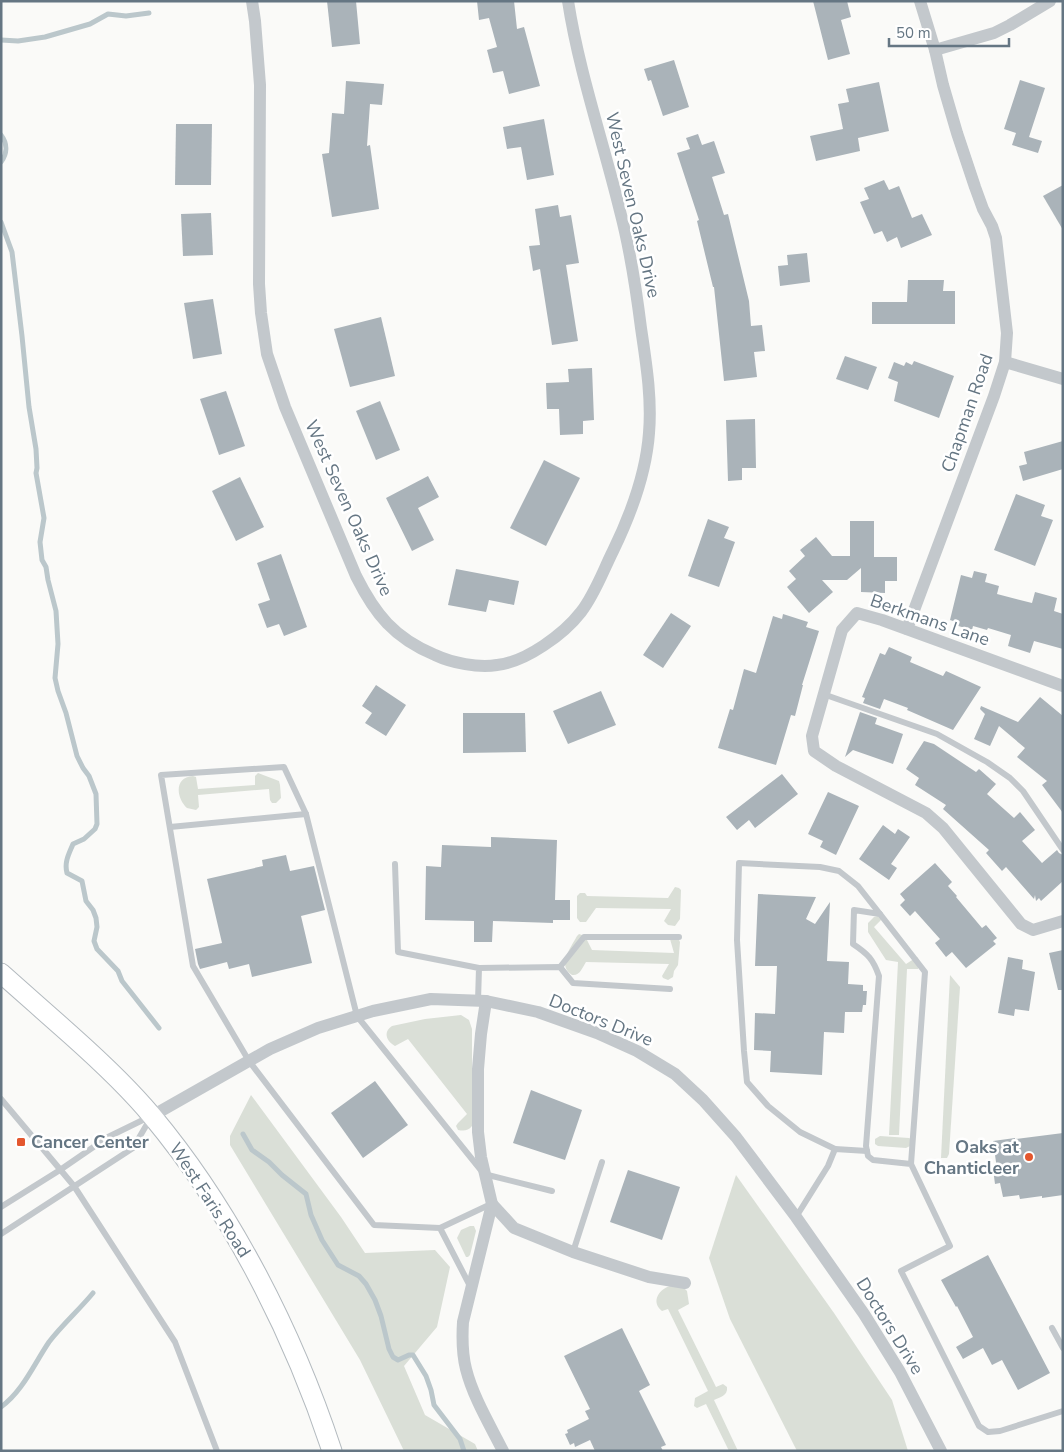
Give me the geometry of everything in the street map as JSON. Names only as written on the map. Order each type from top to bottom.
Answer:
[{"type":"main road","name":"West Faris Road","points":[[1,973],[126,1086],[176,1146],[213,1199],[246,1254],[299,1361],[332,1451]]},
{"type":"street","name":"West Seven Oaks Drive","points":[[252,1],[260,85],[260,313],[267,354],[284,407],[356,576],[368,599],[380,616],[396,632],[420,649],[446,660],[464,664],[497,666],[514,661],[537,649],[561,633],[580,613],[591,596],[621,533],[637,493],[649,432],[646,360],[634,273],[620,211],[578,52],[568,1]]},
{"type":"street","name":"Chapman Road","points":[[907,630],[1005,362],[1007,333],[996,238],[983,209],[957,133],[920,1]]},
{"type":"street","points":[[935,50],[994,33],[1050,1]]},
{"type":"street","points":[[1005,362],[1063,379]]},
{"type":"street","name":"Berkmans Lane","points":[[1063,686],[882,620],[857,613],[842,630],[812,736],[814,751],[836,766],[926,813],[944,828],[1022,924],[1033,930],[1063,921]]},
{"type":"street","name":"Doctors Drive","points":[[152,1116],[270,1049],[318,1028],[374,1011],[431,999],[482,1001],[538,1012],[597,1033],[637,1051],[675,1074],[703,1100],[736,1137],[796,1217],[864,1314],[900,1372],[941,1451]]},
{"type":"street","points":[[482,1001],[478,1069],[478,1132],[480,1157],[492,1204],[514,1228],[573,1252],[650,1277],[685,1283]]},
{"type":"street","points":[[492,1204],[470,1287],[463,1322],[462,1342],[466,1367],[480,1405],[503,1451]]},
{"type":"street","name":"Doctors Drive","points":[[919,1408],[931,1451]]},
{"type":"lane","points":[[824,694],[937,734],[987,762],[1010,778],[1023,791],[1063,850]]},
{"type":"lane","points":[[492,1204],[440,1228],[374,1225],[249,1061],[193,966],[161,775],[284,767],[306,814],[357,1016],[484,1174],[552,1191]]},
{"type":"lane","points":[[170,827],[306,814]]},
{"type":"lane","points":[[867,1151],[835,1149],[800,1132],[768,1106],[747,1082],[737,940],[739,863],[820,867],[839,872],[858,886],[925,972],[911,1164],[950,1246],[901,1271],[979,1426],[988,1432],[1000,1432],[1063,1411]]},
{"type":"lane","points":[[395,864],[398,952],[479,968],[560,967]]},
{"type":"lane","points":[[880,914],[854,910],[853,944],[866,952],[874,962],[879,976],[866,1146],[868,1156],[873,1160],[911,1164]]},
{"type":"lane","points":[[560,967],[584,937],[679,937]]},
{"type":"lane","points":[[560,967],[573,983],[670,990]]},
{"type":"lane","points":[[479,968],[482,1001]]},
{"type":"lane","points":[[1,1099],[74,1186],[175,1342],[217,1451]]},
{"type":"lane","points":[[1,1207],[108,1137],[152,1116]]},
{"type":"lane","points":[[1,1234],[132,1148],[152,1116]]},
{"type":"lane","points":[[796,1217],[828,1166],[835,1149]]},
{"type":"lane","points":[[573,1252],[602,1162]]},
{"type":"lane","points":[[440,1228],[470,1287]]},
{"type":"lane","points":[[1052,1328],[1063,1348]]},
{"type":"shaded area","points":[[258,773],[279,781],[281,798],[276,803],[272,803],[270,800],[269,789],[198,795],[199,807],[196,810],[187,808],[179,794],[180,784],[187,777],[196,777],[198,789],[255,785],[255,776]]},
{"type":"shaded area","points":[[675,887],[681,890],[680,919],[675,926],[668,925],[664,921],[671,909],[596,908],[586,922],[580,922],[577,918],[577,896],[580,893],[585,893],[587,896],[668,898]]},
{"type":"shaded area","points":[[878,916],[881,920],[874,927],[906,964],[917,957],[920,964],[918,969],[907,969],[899,1135],[889,1135],[898,962],[886,960],[868,932],[868,923]]},
{"type":"shaded area","points":[[579,934],[585,936],[592,950],[674,953],[670,939],[678,938],[680,942],[678,965],[673,977],[668,980],[662,976],[669,964],[586,962],[579,973],[572,975],[565,967],[565,962],[568,951]]},
{"type":"shaded area","points":[[950,975],[960,987],[949,1154],[947,1158],[941,1158]]},
{"type":"shaded area","points":[[461,1015],[469,1020],[472,1029],[472,1126],[469,1129],[458,1130],[456,1126],[467,1114],[408,1039],[395,1046],[388,1039],[387,1031],[392,1026],[425,1019]]},
{"type":"shaded area","points":[[251,1095],[341,1217],[365,1253],[435,1250],[450,1267],[437,1327],[404,1366],[425,1415],[475,1444],[478,1451],[404,1451],[360,1360],[230,1145],[230,1136]]},
{"type":"shaded area","points":[[880,1136],[909,1138],[911,1139],[910,1146],[906,1148],[878,1146],[875,1144],[875,1139]]},
{"type":"shaded area","points":[[736,1175],[834,1313],[892,1400],[908,1451],[797,1451],[730,1319],[709,1258]]},
{"type":"shaded area","points":[[474,1226],[476,1231],[470,1255],[466,1257],[457,1238],[461,1230]]},
{"type":"shaded area","points":[[670,1286],[684,1288],[687,1291],[689,1304],[678,1310],[716,1387],[723,1384],[727,1387],[725,1394],[714,1400],[738,1451],[729,1451],[706,1404],[697,1408],[694,1406],[695,1398],[708,1391],[668,1309],[662,1311],[657,1304],[659,1293]]},
{"type":"building","points":[[327,1],[356,1],[360,44],[332,47]]},
{"type":"building","points":[[477,1],[514,1],[517,29],[524,27],[540,86],[509,94],[503,71],[493,73],[487,50],[497,47],[489,18],[479,20]]},
{"type":"building","points":[[813,1],[847,1],[851,17],[841,20],[850,54],[828,60]]},
{"type":"building","points":[[674,60],[689,107],[663,116],[651,80],[648,81],[644,69]]},
{"type":"building","points":[[1020,80],[1045,88],[1029,137],[1042,141],[1038,153],[1012,145],[1016,133],[1004,129]]},
{"type":"building","points":[[346,81],[384,84],[382,105],[370,104],[367,146],[370,145],[379,209],[332,217],[322,154],[329,153],[332,113],[344,114]]},
{"type":"building","points":[[879,82],[889,131],[858,138],[860,151],[816,161],[810,136],[843,129],[838,104],[849,102],[846,89]]},
{"type":"building","points":[[544,119],[554,175],[527,180],[521,147],[507,149],[503,127]]},
{"type":"building","points":[[176,124],[212,124],[211,185],[175,185]]},
{"type":"building","points":[[698,134],[702,145],[714,141],[725,173],[712,177],[724,215],[728,214],[749,301],[751,326],[762,325],[765,351],[754,352],[757,377],[724,381],[714,287],[697,221],[699,220],[677,153],[690,149],[686,138]]},
{"type":"building","points":[[884,180],[889,190],[899,186],[912,218],[922,214],[932,235],[901,248],[897,237],[887,242],[882,231],[874,234],[860,202],[869,199],[864,188]]},
{"type":"building","points":[[1063,185],[1063,230],[1043,196]]},
{"type":"building","points":[[558,205],[560,217],[571,215],[579,263],[566,265],[578,341],[552,345],[540,269],[533,271],[529,246],[540,245],[535,209]]},
{"type":"building","points":[[211,213],[213,255],[183,256],[181,214]]},
{"type":"building","points":[[807,253],[810,282],[780,286],[778,266],[788,265],[787,255]]},
{"type":"building","points":[[908,280],[944,280],[943,291],[955,291],[955,324],[872,324],[872,302],[907,302]]},
{"type":"building","points":[[213,299],[222,354],[193,359],[184,303]]},
{"type":"building","points":[[381,317],[395,376],[350,387],[334,329]]},
{"type":"building","points":[[845,356],[877,367],[868,390],[836,379]]},
{"type":"building","points":[[914,361],[954,376],[939,418],[894,401],[898,382],[888,378],[894,362],[904,366],[906,362],[912,365]]},
{"type":"building","points":[[592,368],[594,420],[583,421],[583,434],[560,435],[559,409],[547,409],[546,383],[569,382],[568,369]]},
{"type":"building","points":[[226,391],[245,446],[219,455],[200,399]]},
{"type":"building","points":[[380,401],[400,450],[376,460],[356,411]]},
{"type":"building","points":[[755,419],[756,468],[742,468],[742,480],[728,481],[726,420]]},
{"type":"building","points":[[1063,441],[1063,469],[1023,481],[1019,466],[1027,464],[1024,452]]},
{"type":"building","points":[[544,460],[580,478],[546,546],[510,528]]},
{"type":"building","points":[[428,476],[439,497],[418,508],[434,540],[412,551],[386,498]]},
{"type":"building","points":[[240,477],[264,527],[236,541],[212,491]]},
{"type":"building","points":[[1016,494],[1045,505],[1041,516],[1053,520],[1035,566],[994,550]]},
{"type":"building","points":[[708,519],[729,527],[724,538],[735,542],[719,587],[688,576]]},
{"type":"building","points":[[850,521],[874,521],[874,557],[897,557],[897,581],[885,581],[885,593],[861,592],[861,568],[847,580],[822,580],[833,592],[809,613],[787,587],[796,579],[789,571],[805,556],[800,550],[816,537],[832,556],[850,556]]},
{"type":"building","points":[[281,554],[307,627],[284,636],[279,624],[267,628],[258,604],[270,600],[257,563]]},
{"type":"building","points":[[456,569],[519,581],[514,605],[489,600],[486,612],[448,605]]},
{"type":"building","points":[[974,571],[987,574],[985,582],[999,586],[997,594],[1032,603],[1035,592],[1057,598],[1054,611],[1063,614],[1063,649],[1034,641],[1030,653],[1008,646],[1011,635],[988,628],[987,630],[973,626],[972,630],[955,625],[956,622],[950,620],[961,575],[972,578]]},
{"type":"building","points":[[671,613],[691,626],[663,668],[643,655]]},
{"type":"building","points":[[783,614],[808,622],[806,627],[819,631],[802,685],[795,716],[791,715],[776,765],[718,748],[730,709],[733,710],[744,669],[756,673],[773,616],[782,619]]},
{"type":"building","points":[[889,647],[912,657],[910,662],[943,676],[946,671],[981,687],[953,730],[907,710],[908,708],[884,699],[880,709],[863,703],[865,698],[862,697],[880,653],[885,655]]},
{"type":"building","points":[[376,685],[406,705],[386,736],[365,723],[372,713],[362,706]]},
{"type":"building","points":[[601,691],[616,725],[568,744],[553,711]]},
{"type":"building","points":[[1040,697],[1063,716],[1063,813],[1042,785],[1047,781],[1017,757],[1025,748],[999,726],[990,746],[974,739],[985,714],[980,709],[981,706],[1018,722]]},
{"type":"building","points":[[860,712],[877,718],[875,724],[903,734],[893,764],[853,750],[845,757]]},
{"type":"building","points":[[463,713],[525,713],[526,752],[463,753]]},
{"type":"building","points":[[924,741],[934,744],[976,772],[979,769],[996,784],[987,794],[1014,818],[1020,812],[1035,830],[1022,841],[1042,863],[1057,850],[1063,855],[1063,881],[1041,901],[1039,898],[1036,901],[1035,895],[1034,899],[1006,867],[1002,871],[986,853],[989,850],[943,809],[946,805],[915,785],[919,778],[906,769]]},
{"type":"building","points":[[782,774],[798,794],[755,828],[749,820],[737,830],[726,817]]},
{"type":"building","points":[[828,792],[859,806],[836,855],[820,847],[823,841],[808,834]]},
{"type":"building","points":[[883,825],[895,834],[898,829],[910,837],[891,864],[897,868],[889,880],[859,859]]},
{"type":"building","points":[[491,837],[557,840],[555,900],[570,900],[570,920],[553,920],[553,923],[493,921],[492,942],[474,942],[474,921],[425,920],[426,866],[441,867],[442,845],[491,847]]},
{"type":"building","points":[[286,855],[290,871],[314,866],[325,910],[301,916],[312,963],[252,977],[249,964],[229,969],[227,962],[200,969],[195,949],[222,943],[207,879],[263,866],[262,860]]},
{"type":"building","points":[[935,863],[952,882],[948,886],[956,897],[982,928],[986,925],[997,938],[993,941],[996,944],[966,968],[952,952],[946,957],[935,943],[940,939],[915,911],[910,916],[900,905],[905,900],[900,894]]},
{"type":"building","points":[[758,894],[816,897],[806,919],[815,924],[830,902],[827,961],[849,962],[848,984],[863,985],[863,991],[867,991],[866,1005],[863,1005],[862,1012],[845,1012],[844,1033],[824,1032],[822,1075],[770,1072],[771,1051],[754,1050],[755,1013],[775,1014],[777,966],[755,966]]},
{"type":"building","points":[[1063,950],[1063,990],[1058,990],[1049,953]]},
{"type":"building","points":[[1008,957],[1023,960],[1022,969],[1035,972],[1029,1011],[1015,1009],[1014,1016],[998,1013]]},
{"type":"building","points":[[375,1081],[408,1125],[363,1158],[331,1113]]},
{"type":"building","points":[[531,1090],[582,1110],[565,1160],[513,1143]]},
{"type":"building","name":"Oaks at Chanticleer","points":[[1063,1133],[1063,1195],[1020,1199],[1019,1195],[1003,1197],[1000,1183],[995,1184],[993,1169],[997,1169],[993,1141]]},
{"type":"building","points":[[628,1170],[680,1187],[662,1240],[610,1222]]},
{"type":"building","points":[[988,1255],[1050,1373],[1018,1390],[1002,1360],[992,1365],[983,1348],[963,1359],[956,1347],[973,1337],[941,1280]]},
{"type":"building","points":[[622,1328],[650,1385],[639,1391],[666,1445],[661,1447],[663,1451],[595,1451],[590,1440],[575,1447],[574,1443],[570,1445],[565,1434],[568,1433],[567,1430],[589,1419],[585,1411],[590,1409],[564,1356]]},
{"type":"waterway","points":[[1,40],[18,41],[45,37],[90,24],[108,14],[126,16],[149,13]]},
{"type":"waterway","points":[[1,135],[6,149],[5,156],[1,162]]},
{"type":"waterway","points":[[1,222],[12,252],[29,407],[36,449],[36,473],[44,518],[40,542],[42,560],[46,567],[56,611],[58,644],[55,678],[77,756],[89,776],[96,794],[97,824],[95,829],[84,839],[73,844],[66,869],[67,873],[82,881],[86,901],[96,918],[97,927],[94,941],[97,949],[118,971],[122,981],[159,1028]]},
{"type":"waterway","points":[[243,1134],[252,1150],[306,1194],[311,1215],[322,1240],[338,1265],[359,1276],[375,1300],[393,1357],[398,1360],[413,1355],[426,1376],[434,1405],[460,1439],[464,1451]]},
{"type":"waterway","points":[[1,1407],[9,1401],[22,1385],[49,1342],[93,1293]]},
{"type":"place","name":"Cancer Center","points":[[21,1142]]},
{"type":"place","name":"Oaks at Chanticleer","points":[[1029,1157]]}]
